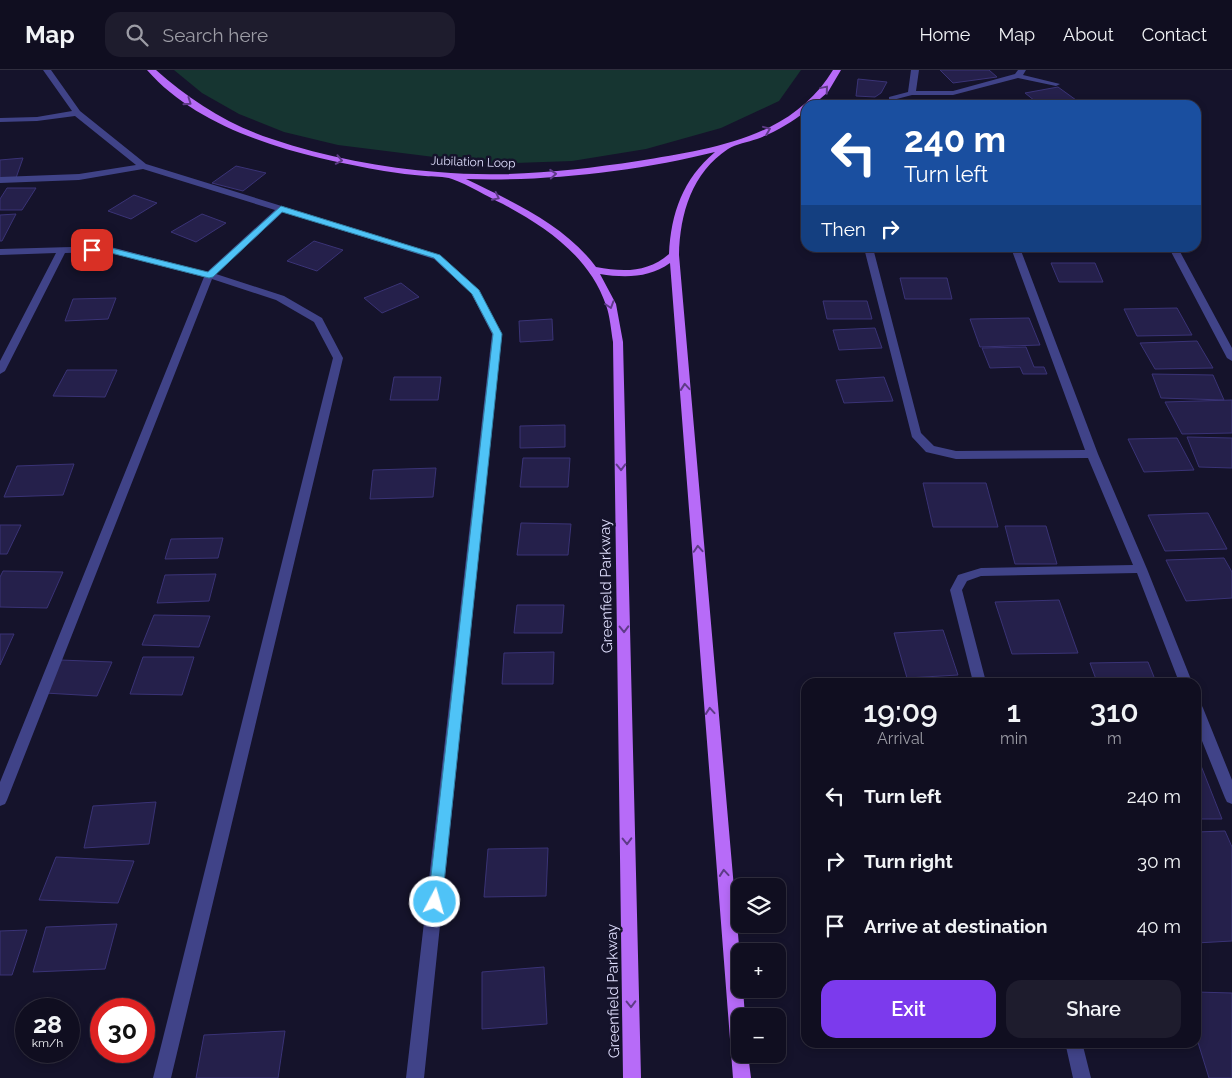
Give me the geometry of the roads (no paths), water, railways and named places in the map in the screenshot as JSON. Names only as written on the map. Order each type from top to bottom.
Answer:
[{"type":"main road","name":"Jubilation Loop","points":[[152,70],[174,92],[204,112],[232,127],[261,139],[312,154],[382,168],[452,176],[564,173],[658,160],[725,147],[776,127],[801,110]]},
{"type":"main road","name":"Jubilation Loop","points":[[814,100],[825,90],[836,70]]},
{"type":"main road","points":[[725,147],[703,167],[684,198],[674,230],[674,255],[707,678],[742,1078]]},
{"type":"main road","name":"Greenfield Parkway","points":[[452,176],[522,211],[550,228],[582,253],[612,306],[618,342],[632,1078]]},
{"type":"main road","points":[[593,270],[620,274],[646,272],[658,268],[674,255]]},
{"type":"street","points":[[47,70],[77,113],[143,166],[437,256],[475,292],[497,334],[415,1078]]},
{"type":"street","points":[[912,93],[915,70]]},
{"type":"street","points":[[892,99],[912,93],[954,96],[1020,73],[1056,84]]},
{"type":"street","points":[[0,120],[37,119],[77,113]]},
{"type":"street","points":[[0,180],[79,177],[143,166]]},
{"type":"street","points":[[0,800],[209,275],[281,209]]},
{"type":"street","points":[[0,252],[107,249],[209,275],[280,298],[318,320],[338,358],[162,1078]]},
{"type":"street","points":[[0,371],[62,250]]},
{"type":"street","points":[[869,252],[916,434],[930,449],[956,455],[1092,454]]},
{"type":"street","points":[[1017,252],[1092,454],[1184,678]]},
{"type":"street","points":[[1175,252],[1232,358]]},
{"type":"street","points":[[979,678],[956,590],[962,578],[981,572],[1141,569]]},
{"type":"street","points":[[1201,720],[1232,798]]},
{"type":"street","points":[[1074,1048],[1082,1078]]}]
